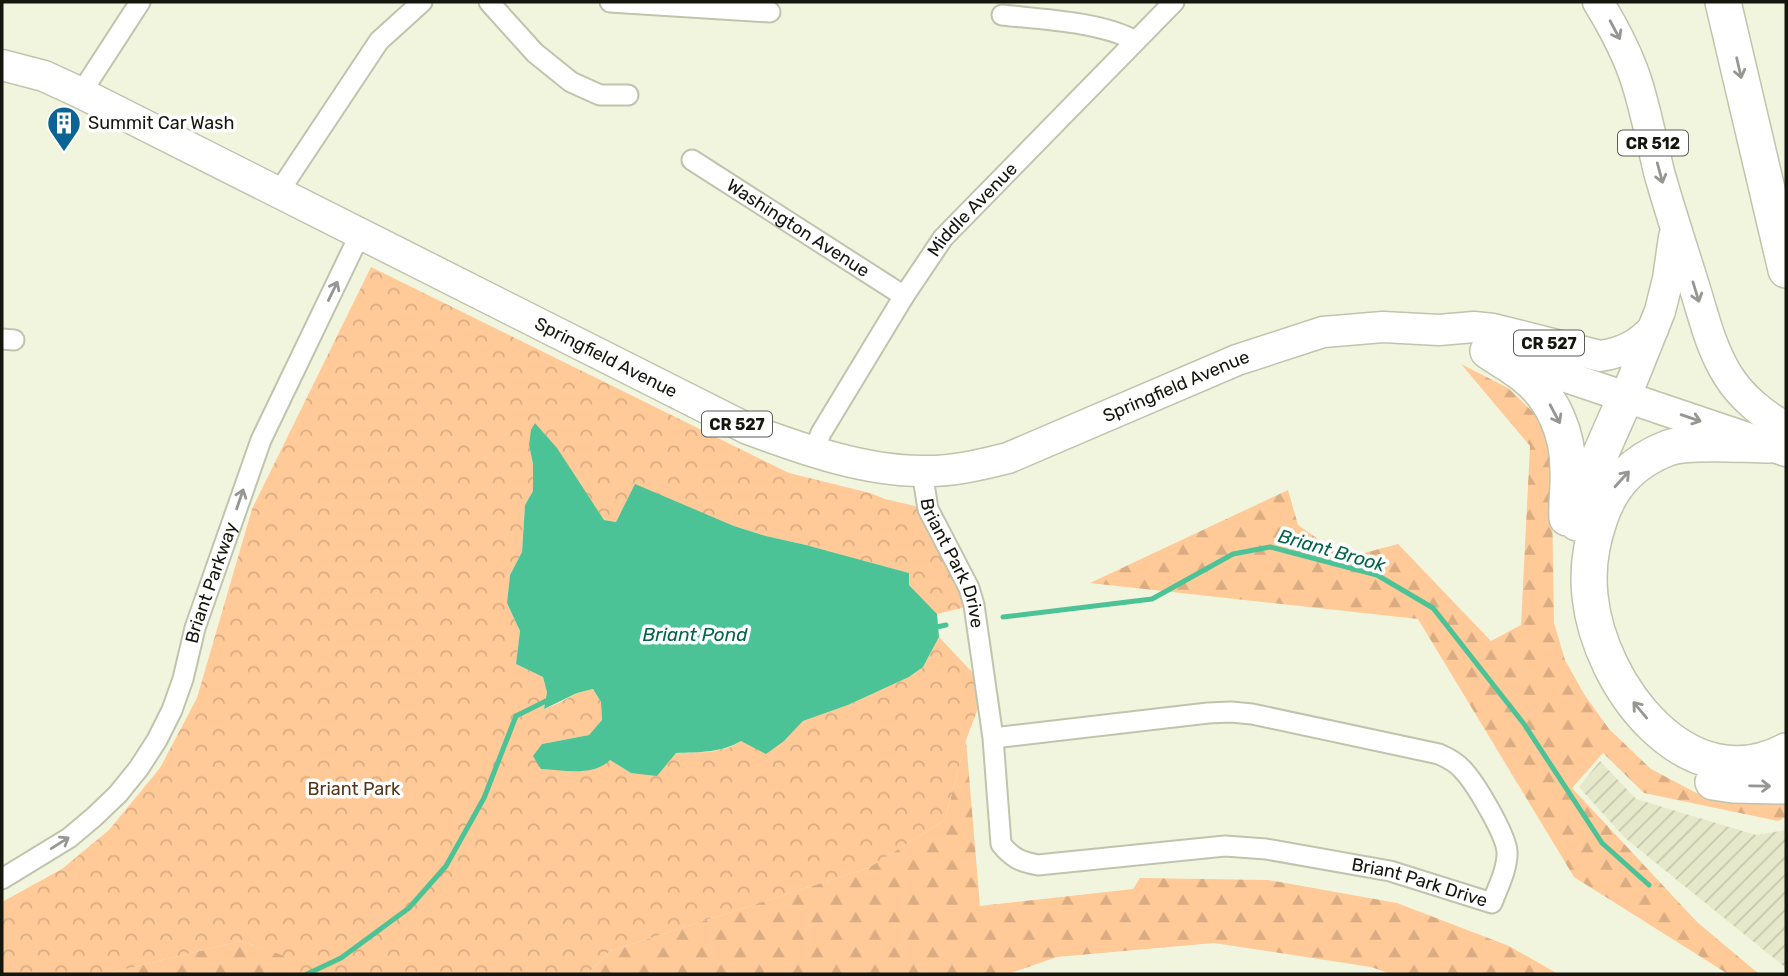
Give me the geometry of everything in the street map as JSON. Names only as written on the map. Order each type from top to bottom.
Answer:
[{"type":"highway","points":[[1723,2],[1786,270]]},
{"type":"highway","points":[[1489,351],[1527,377],[1548,400],[1559,419],[1566,441],[1570,589],[1576,637],[1592,681],[1606,705],[1640,744],[1667,765],[1708,782],[1786,786]]},
{"type":"highway","points":[[1570,553],[1584,498],[1626,396]]},
{"type":"highway","points":[[1780,441],[1671,447],[1649,456],[1633,467],[1616,484],[1604,507],[1595,532],[1588,574],[1595,624],[1603,651],[1626,694],[1656,729],[1696,755],[1718,762],[1738,764],[1759,761],[1786,751]]},
{"type":"main road","name":"CR 512","points":[[1598,2],[1615,30],[1638,85],[1675,227],[1668,279],[1660,311],[1626,396]]},
{"type":"main road","name":"Springfield Avenue","points":[[2,65],[44,76],[80,93],[748,429],[841,460],[875,466],[922,471],[956,469],[1008,458],[1237,360],[1322,332],[1383,327],[1439,330],[1474,327],[1493,329],[1600,356],[1634,346],[1653,329]]},
{"type":"main road","points":[[1675,227],[1717,354],[1728,375],[1761,411],[1780,441]]},
{"type":"main road","name":"Springfield Avenue","points":[[1439,330],[1489,351],[1626,396],[1780,441]]},
{"type":"street","points":[[80,93],[140,2]]},
{"type":"street","points":[[278,193],[379,41],[422,2]]},
{"type":"street","points":[[489,2],[535,52],[571,82],[600,95],[628,95]]},
{"type":"street","points":[[610,2],[770,12]]},
{"type":"street","name":"Middle Avenue","points":[[814,452],[821,433],[904,296],[954,224],[1174,2]]},
{"type":"street","points":[[1002,15],[1057,21],[1114,32],[1135,41]]},
{"type":"street","name":"Washington Avenue","points":[[692,160],[904,296]]},
{"type":"street","name":"Briant Parkway","points":[[2,879],[69,838],[94,817],[118,794],[157,740],[183,679],[195,628],[261,440],[360,234]]},
{"type":"street","name":"Briant Park Drive","points":[[922,471],[928,509],[969,588],[974,605],[993,738],[1001,844],[1011,856],[1022,862],[1038,865],[1225,846],[1266,849],[1390,871],[1492,903],[1505,868],[1507,852],[1504,836],[1496,821],[1467,774],[1440,754],[1252,714],[1231,712],[993,738]]},
{"type":"shaded area","points":[[1600,761],[1636,799],[1756,835],[1786,830],[1786,968],[1625,838],[1579,787]]},
{"type":"green space","name":"Briant Park","points":[[371,267],[789,473],[928,509],[974,605],[937,614],[909,585],[909,573],[734,526],[635,485],[616,522],[604,520],[584,491],[529,445],[533,464],[533,491],[525,505],[522,552],[510,575],[507,603],[520,631],[516,664],[543,677],[547,692],[544,709],[577,693],[593,689],[601,702],[602,720],[589,735],[542,744],[610,760],[631,773],[676,753],[710,752],[731,747],[741,741],[784,741],[803,721],[848,705],[909,677],[923,667],[939,637],[986,687],[966,740],[945,820],[868,868],[610,951],[587,974],[290,974],[300,961],[241,941],[109,974],[2,974],[2,902],[62,869],[109,830],[160,768],[197,698],[252,509]]},
{"type":"green space","points":[[1461,364],[1508,388],[1532,411],[1551,442],[1554,623],[1565,660],[1584,694],[1609,729],[1651,769],[1704,797],[1786,802],[1786,817],[1778,821],[1644,793],[1603,753],[1572,788],[1697,922],[1759,974],[1728,974],[1574,877],[1418,619],[1090,583],[1288,490],[1298,525],[1345,558],[1398,544],[1491,641],[1521,625],[1530,446]]},
{"type":"green space","points":[[966,740],[980,906],[1133,889],[1140,878],[1268,880],[1397,903],[1509,946],[1558,974],[1391,974],[1371,967],[1214,943],[1057,957],[1008,974],[587,974],[610,951],[868,868],[945,820]]},
{"type":"green space","points":[[241,941],[301,961],[290,974],[109,974],[113,972]]},
{"type":"water","name":"Briant Pond","points":[[535,423],[557,448],[604,520],[616,522],[635,484],[734,526],[909,573],[909,585],[937,614],[939,637],[923,667],[909,677],[848,705],[803,721],[784,741],[766,754],[741,741],[718,750],[676,753],[657,776],[631,773],[610,760],[586,771],[541,769],[533,756],[542,744],[589,735],[602,720],[601,702],[593,689],[577,693],[544,709],[547,692],[543,677],[516,664],[520,631],[507,603],[510,575],[522,552],[525,505],[533,491],[533,464],[529,445]]},
{"type":"waterway","name":"Briant Brook","points":[[1003,617],[1152,599],[1233,554],[1270,547],[1377,575],[1433,608],[1524,724],[1602,843],[1649,885]]},
{"type":"waterway","name":"Briant Brook","points":[[932,628],[946,625]]},
{"type":"waterway","name":"Briant Brook","points":[[307,974],[341,958],[409,908],[446,866],[484,798],[516,716],[550,699]]},
{"type":"place","name":"Summit Car Wash","points":[[64,153]]}]
